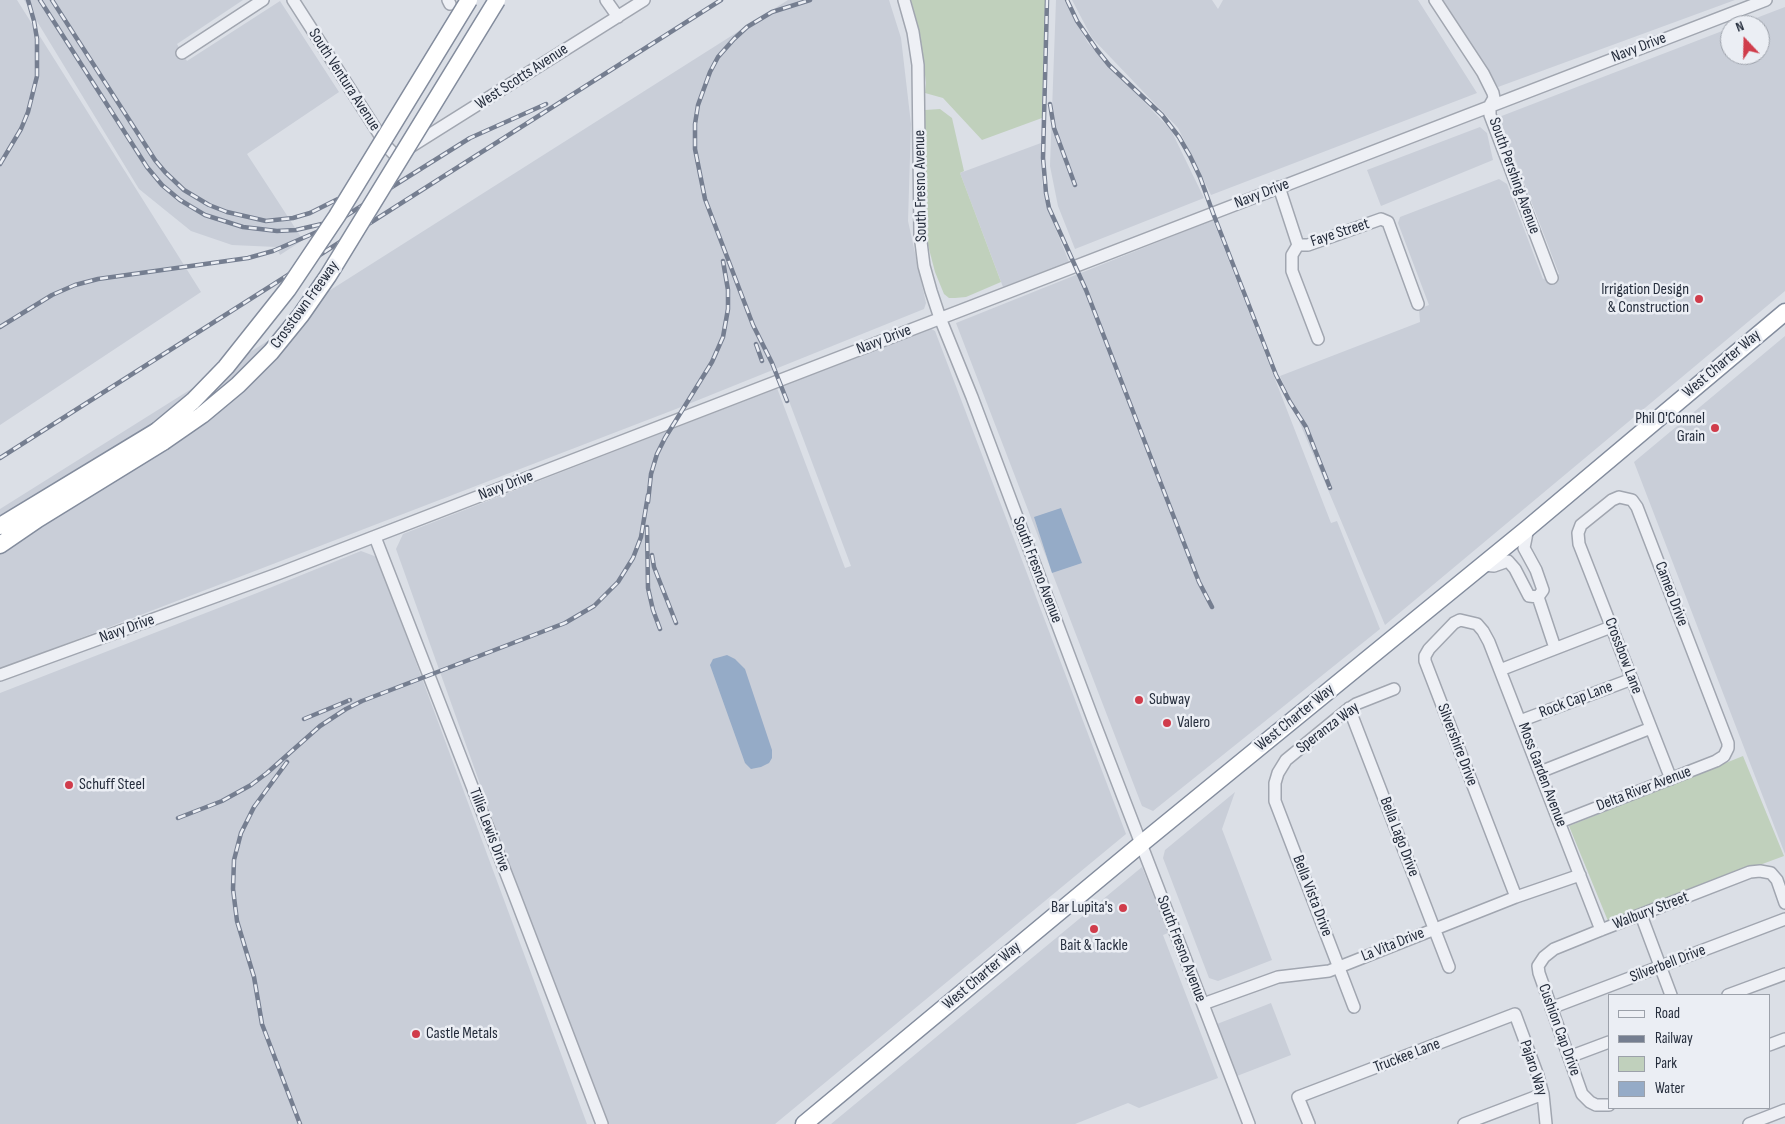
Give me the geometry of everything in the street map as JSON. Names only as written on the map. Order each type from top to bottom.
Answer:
[{"type":"highway","name":"Crosstown Freeway","points":[[0,545],[160,436],[242,350],[283,296],[337,216],[469,0]]},
{"type":"highway","name":"Crosstown Freeway","points":[[0,526],[160,436],[202,415],[238,385],[271,352],[301,315],[328,276],[498,0]]},
{"type":"highway","name":"West Charter Way","points":[[804,1124],[1141,844],[1528,528],[1785,312]]},
{"type":"street","points":[[182,53],[263,0]]},
{"type":"street","name":"South Ventura Avenue","points":[[293,0],[388,148],[394,154],[399,154]]},
{"type":"street","points":[[606,0],[618,17]]},
{"type":"street","name":"West Scotts Avenue","points":[[399,154],[410,149],[644,0]]},
{"type":"street","name":"South Fresno Avenue","points":[[904,0],[914,32],[918,65],[920,217],[924,266],[940,318],[972,397],[1248,1124]]},
{"type":"street","name":"South Pershing Avenue","points":[[1435,0],[1490,84],[1494,98],[1490,105],[1490,115],[1552,278]]},
{"type":"street","name":"Navy Drive","points":[[0,675],[375,537],[1766,0]]},
{"type":"street","points":[[1279,187],[1298,245],[1292,255],[1292,271],[1318,339]]},
{"type":"street","name":"Faye Street","points":[[1298,245],[1308,246],[1382,219],[1388,222],[1418,304]]},
{"type":"street","name":"Cameo Drive","points":[[1578,532],[1581,525],[1612,500],[1619,497],[1632,500],[1637,507],[1728,743],[1726,754]]},
{"type":"street","points":[[1528,528],[1524,548],[1536,570],[1543,590],[1538,597]]},
{"type":"street","name":"Crossbow Lane","points":[[1578,532],[1579,544],[1671,778]]},
{"type":"street","name":"Tillie Lewis Drive","points":[[375,537],[602,1124]]},
{"type":"street","points":[[1482,565],[1494,566],[1508,561],[1515,569],[1529,596],[1538,597]]},
{"type":"street","points":[[1538,597],[1554,648]]},
{"type":"street","name":"Silvershire Drive","points":[[1476,624],[1460,620],[1454,623],[1429,649],[1425,656],[1425,661],[1516,897]]},
{"type":"street","name":"Moss Garden Avenue","points":[[1476,624],[1483,631],[1500,670],[1601,930]]},
{"type":"street","points":[[1500,670],[1611,627]]},
{"type":"street","name":"Rock Cap Lane","points":[[1520,721],[1632,679]]},
{"type":"street","name":"Speranza Way","points":[[1275,783],[1278,772],[1286,760],[1350,708],[1394,689]]},
{"type":"street","name":"Bella Lago Drive","points":[[1350,708],[1449,967]]},
{"type":"street","points":[[1540,772],[1651,728]]},
{"type":"street","name":"Delta River Avenue","points":[[1560,822],[1716,761],[1726,754]]},
{"type":"street","name":"Bella Vista Drive","points":[[1275,783],[1275,801],[1354,1007]]},
{"type":"street","name":"Walbury Street","points":[[1544,957],[1554,950],[1601,930],[1750,872],[1760,870],[1770,873],[1777,880],[1785,903]]},
{"type":"street","name":"La Vita Drive","points":[[1203,1004],[1278,978],[1329,971],[1516,897],[1580,874]]},
{"type":"street","points":[[1641,915],[1672,994]]},
{"type":"street","name":"Silverbell Drive","points":[[1551,1008],[1785,919]]},
{"type":"street","name":"Cushion Cap Drive","points":[[1544,957],[1538,966],[1539,973],[1582,1094],[1596,1105],[1608,1105]]},
{"type":"street","points":[[1731,994],[1785,974]]},
{"type":"street","name":"Pajaro Way","points":[[1515,1014],[1538,1076],[1543,1094],[1546,1124]]},
{"type":"street","name":"Truckee Lane","points":[[1309,1124],[1298,1098],[1515,1014]]},
{"type":"street","points":[[1770,1045],[1785,1039]]},
{"type":"street","points":[[1569,1057],[1608,1042]]},
{"type":"street","points":[[1464,1124],[1543,1094]]},
{"type":"street","points":[[1749,1124],[1785,1110]]},
{"type":"shaded area","points":[[0,0],[17,0],[201,292],[0,425]]},
{"type":"shaded area","points":[[24,0],[243,0],[177,44],[187,61],[280,1],[339,92],[247,154],[303,240],[280,255],[276,247],[232,245],[191,231],[139,189]]},
{"type":"shaded area","points":[[788,0],[889,0],[901,38],[911,124],[908,221],[926,303],[924,309],[676,409],[0,669],[0,509],[306,317],[302,308]]},
{"type":"shaded area","points":[[1056,0],[1064,0],[1088,43],[1171,130],[1204,198],[1075,249],[1058,206],[1050,166]]},
{"type":"shaded area","points":[[1072,0],[1212,0],[1218,9],[1223,0],[1418,0],[1477,93],[1211,195],[1178,128],[1092,38]]},
{"type":"shaded area","points":[[1442,0],[1735,0],[1498,87]]},
{"type":"shaded area","points":[[1785,7],[1785,291],[1385,625],[1280,376],[1420,322],[1419,309],[1429,305],[1398,223],[1400,217],[1499,179],[1507,184],[1543,279],[1559,274],[1499,117],[1720,32],[1720,65],[1770,65],[1770,15],[1764,15]]},
{"type":"shaded area","points":[[1480,127],[1487,133],[1493,160],[1381,206],[1367,170]]},
{"type":"shaded area","points":[[1041,143],[1042,182],[1047,207],[1069,262],[1003,287],[960,173]]},
{"type":"shaded area","points":[[1213,220],[1331,523],[1337,521],[1380,629],[1153,811],[1142,806],[956,323]]},
{"type":"shaded area","points":[[930,328],[935,331],[1126,834],[775,1124],[604,1124],[592,1097],[396,549],[403,534],[777,388],[845,568],[851,566],[783,385]]},
{"type":"shaded area","points":[[1785,336],[1785,854],[1634,462]]},
{"type":"shaded area","points":[[361,551],[377,557],[587,1124],[0,1124],[0,693]]},
{"type":"shaded area","points":[[1235,792],[1222,829],[1272,960],[1218,981],[1209,978],[1163,858],[1165,850]]},
{"type":"shaded area","points":[[1142,867],[1168,933],[1163,935],[1218,1078],[1139,1108],[1128,1103],[1075,1124],[831,1124]]},
{"type":"shaded area","points":[[1271,1003],[1291,1055],[1237,1076],[1217,1024]]},
{"type":"green space","points":[[911,0],[1045,0],[1042,118],[982,140],[943,98],[925,93],[926,83],[920,34]]},
{"type":"green space","points":[[940,109],[952,118],[964,171],[960,173],[1001,282],[966,297],[949,298],[944,294],[935,272],[928,245],[925,216],[925,110]]},
{"type":"green space","points":[[1743,756],[1784,856],[1608,921],[1569,826]]},
{"type":"water","points":[[1061,508],[1082,563],[1052,573],[1034,517]]},
{"type":"water","points":[[727,655],[735,659],[745,669],[772,750],[772,758],[769,763],[761,767],[751,769],[745,763],[710,665],[713,659]]},
{"type":"railway","points":[[0,164],[21,129],[28,112],[37,76],[37,39],[28,0]]},
{"type":"railway","points":[[40,0],[147,167],[162,185],[180,200],[205,215],[243,227],[277,231],[296,230],[322,224]]},
{"type":"railway","points":[[52,0],[155,160],[184,190],[209,205],[227,212],[266,221],[293,218],[310,213],[338,199]]},
{"type":"railway","points":[[0,458],[721,0]]},
{"type":"railway","points":[[787,401],[772,363],[753,325],[705,199],[695,149],[695,124],[698,105],[710,72],[718,57],[734,39],[747,27],[772,12],[810,0]]},
{"type":"railway","points":[[1047,0],[1043,158],[1049,208],[1086,290],[1199,582],[1212,607]]},
{"type":"railway","points":[[1067,0],[1077,21],[1097,50],[1109,65],[1162,115],[1179,137],[1190,156],[1200,177],[1276,375],[1306,427],[1330,488]]},
{"type":"railway","points":[[0,327],[52,295],[75,285],[98,279],[248,258],[273,251],[336,222],[470,138],[546,104]]},
{"type":"railway","points":[[1050,104],[1054,128],[1075,185]]},
{"type":"railway","points":[[648,502],[651,474],[657,454],[712,362],[723,337],[728,309],[728,290],[723,261]]},
{"type":"railway","points":[[756,344],[762,361]]},
{"type":"railway","points":[[178,818],[222,801],[251,785],[320,726],[346,709],[362,701],[565,623],[594,606],[618,582],[633,558],[641,537],[648,495]]},
{"type":"railway","points":[[647,527],[648,588],[660,629]]},
{"type":"railway","points":[[652,555],[654,567],[676,623]]},
{"type":"railway","points":[[304,719],[350,700]]},
{"type":"railway","points":[[287,762],[254,807],[241,833],[234,860],[233,889],[237,921],[254,977],[262,1024],[300,1124]]},
{"type":"place","name":"Irrigation Design & Construction","points":[[1699,299]]},
{"type":"place","name":"Phil O'Connel Grain","points":[[1715,428]]},
{"type":"place","name":"Subway","points":[[1139,700]]},
{"type":"place","name":"Valero","points":[[1167,723]]},
{"type":"place","name":"Schuff Steel","points":[[69,785]]},
{"type":"place","name":"Bar Lupita's","points":[[1123,908]]},
{"type":"place","name":"Bait & Tackle","points":[[1094,929]]},
{"type":"place","name":"Castle Metals","points":[[416,1034]]}]
